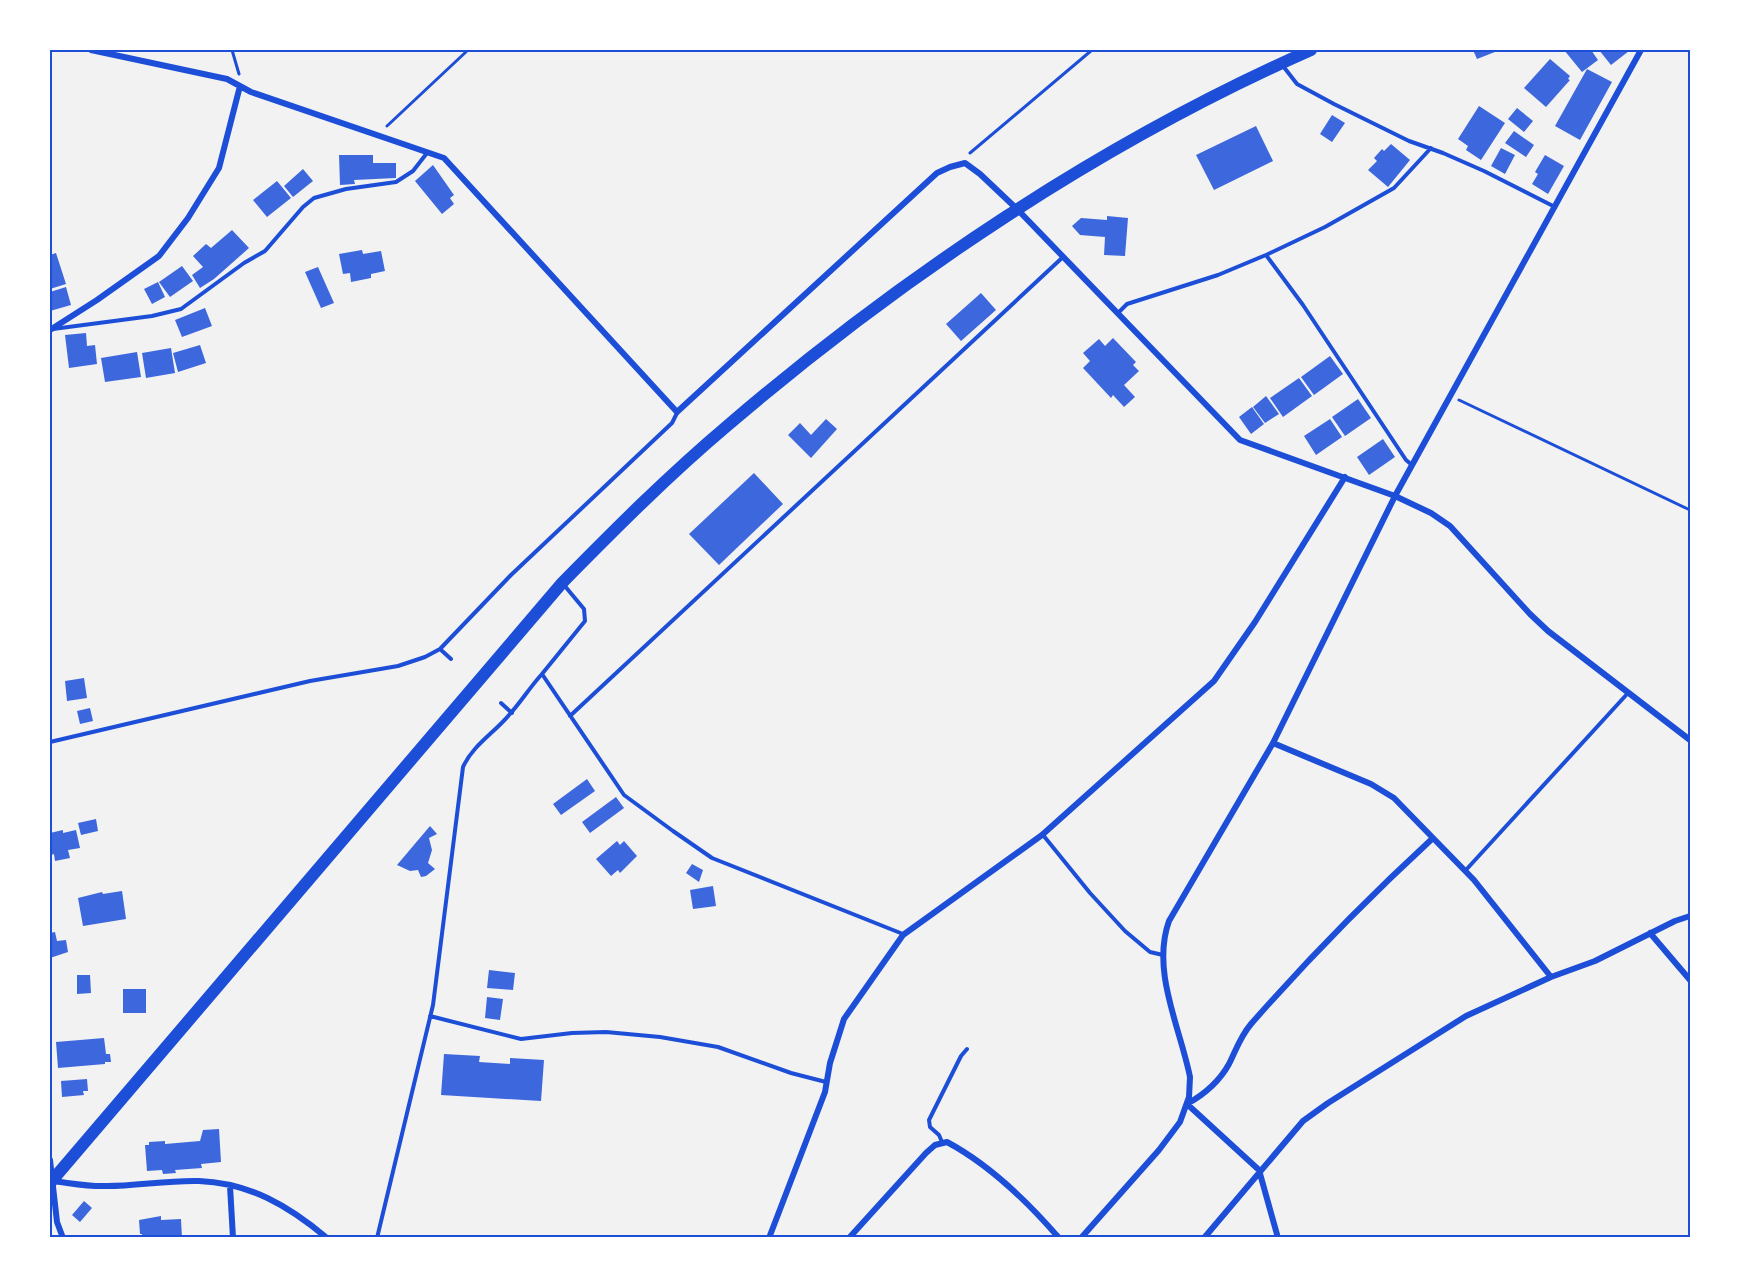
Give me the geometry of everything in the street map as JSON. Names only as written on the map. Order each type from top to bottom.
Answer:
[{"type":"highway","points":[[50,1182],[562,583],[637,507],[727,426],[857,322],[1018,210],[1108,153],[1281,63],[1311,50]]},
{"type":"street","points":[[91,50],[227,79],[251,92],[444,159],[677,412],[937,173],[950,166],[964,163],[980,174],[1018,210],[1240,440],[1395,496],[1431,513],[1450,526],[1548,631],[1690,740]]},
{"type":"street","points":[[1081,1238],[1159,1150],[1180,1122],[1187,1104],[1190,1077],[1170,1004],[1164,955],[1169,921],[1273,743],[1395,496],[1641,50]]},
{"type":"street","points":[[51,329],[159,256],[177,233],[219,168],[240,86]]},
{"type":"street","points":[[769,1238],[825,1092],[844,1019],[903,935],[1042,835],[1214,681],[1256,622],[1345,477]]},
{"type":"street","points":[[1273,743],[1384,790],[1394,798],[1465,871],[1551,977]]},
{"type":"street","points":[[1187,1104],[1206,1093],[1221,1077],[1240,1038],[1293,977],[1398,870],[1433,838]]},
{"type":"street","points":[[1204,1238],[1259,1170],[1303,1121],[1338,1097],[1466,1016],[1551,977],[1595,961],[1690,916]]},
{"type":"street","points":[[1650,933],[1690,980]]},
{"type":"street","points":[[1187,1104],[1259,1170],[1278,1238]]},
{"type":"street","points":[[849,1238],[926,1153],[942,1142],[957,1147],[987,1169],[1040,1216],[1059,1238]]},
{"type":"street","points":[[50,1160],[50,1182],[57,1222],[63,1238]]},
{"type":"street","points":[[50,1182],[105,1186],[199,1181],[230,1186],[281,1203],[327,1238]]},
{"type":"street","points":[[230,1186],[233,1238]]},
{"type":"lane","points":[[1281,63],[1297,84],[1409,141],[1484,171],[1555,207]]},
{"type":"lane","points":[[1117,314],[1127,304],[1218,275],[1325,227],[1394,188],[1431,148]]},
{"type":"lane","points":[[51,329],[132,319],[182,309],[244,263],[265,251],[303,207],[314,198],[346,189],[396,182],[413,171],[427,153]]},
{"type":"lane","points":[[1266,255],[1304,305],[1406,460],[1412,465]]},
{"type":"lane","points":[[570,716],[1063,257]]},
{"type":"lane","points":[[50,742],[310,681],[398,666],[440,649],[511,575],[672,423],[677,412]]},
{"type":"lane","points":[[377,1238],[433,1005],[463,767],[476,747],[512,713],[525,693],[585,621],[584,609],[562,583]]},
{"type":"lane","points":[[440,649],[451,659]]},
{"type":"lane","points":[[542,674],[624,795],[712,858],[903,935]]},
{"type":"lane","points":[[1465,871],[1628,693]]},
{"type":"lane","points":[[501,704],[512,713]]},
{"type":"lane","points":[[1042,835],[1125,931],[1150,952],[1164,955]]},
{"type":"lane","points":[[430,1017],[521,1040],[572,1033],[606,1032],[660,1037],[718,1047],[791,1073],[826,1082]]},
{"type":"lane","points":[[942,1142],[939,1135],[930,1127],[929,1120],[961,1056],[967,1049]]},
{"type":"path","points":[[232,50],[240,86]]},
{"type":"path","points":[[376,136],[468,50]]},
{"type":"path","points":[[964,163],[973,149],[1092,50]]},
{"type":"path","points":[[1450,396],[1690,510]]},
{"type":"building","points":[[1473,50],[1500,50],[1477,59]]},
{"type":"building","points":[[1564,50],[1591,50],[1598,60],[1582,72]]},
{"type":"building","points":[[1599,50],[1627,50],[1629,51],[1611,65]]},
{"type":"building","points":[[1550,59],[1570,76],[1568,79],[1570,80],[1546,107],[1524,88]]},
{"type":"building","points":[[1587,69],[1612,82],[1580,140],[1555,126]]},
{"type":"building","points":[[1479,106],[1505,123],[1481,160],[1466,150],[1468,146],[1458,139]]},
{"type":"building","points":[[1517,108],[1533,121],[1524,132],[1508,119]]},
{"type":"building","points":[[1332,115],[1345,123],[1332,142],[1320,134]]},
{"type":"building","points":[[1256,126],[1273,161],[1214,190],[1196,155]]},
{"type":"building","points":[[1514,131],[1534,145],[1526,157],[1505,143]]},
{"type":"building","points":[[1391,144],[1410,160],[1388,187],[1368,170],[1377,161],[1374,158],[1382,149],[1384,151]]},
{"type":"building","points":[[1501,148],[1515,155],[1505,174],[1491,166]]},
{"type":"building","points":[[339,155],[373,155],[373,163],[396,163],[396,178],[354,180],[355,184],[340,185]]},
{"type":"building","points":[[1545,155],[1564,166],[1548,194],[1532,184],[1538,174],[1535,172]]},
{"type":"building","points":[[433,165],[454,195],[450,198],[454,204],[442,214],[415,181]]},
{"type":"building","points":[[303,169],[313,181],[293,197],[284,186]]},
{"type":"building","points":[[277,181],[291,198],[267,217],[253,200]]},
{"type":"building","points":[[1107,216],[1128,218],[1125,256],[1104,255],[1105,237],[1080,235],[1072,226],[1081,218],[1107,220]]},
{"type":"building","points":[[232,230],[249,248],[214,279],[200,288],[192,275],[203,267],[193,256],[206,244],[211,248]]},
{"type":"building","points":[[362,250],[363,254],[381,251],[385,271],[371,274],[371,278],[351,282],[350,273],[343,274],[339,254]]},
{"type":"building","points":[[56,253],[66,284],[50,289],[50,255]]},
{"type":"building","points":[[182,266],[193,281],[170,297],[159,282]]},
{"type":"building","points":[[318,267],[334,303],[321,308],[305,272]]},
{"type":"building","points":[[158,282],[165,297],[152,304],[144,289]]},
{"type":"building","points":[[66,287],[71,305],[50,311],[50,292]]},
{"type":"building","points":[[981,293],[996,310],[961,341],[946,324]]},
{"type":"building","points":[[205,308],[212,326],[182,337],[175,320]]},
{"type":"building","points":[[86,333],[87,346],[95,345],[97,364],[69,368],[65,335]]},
{"type":"building","points":[[1113,338],[1136,362],[1133,365],[1139,371],[1124,385],[1135,397],[1124,407],[1113,395],[1111,398],[1083,368],[1090,361],[1083,353],[1099,339],[1105,346]]},
{"type":"building","points":[[200,345],[206,363],[178,372],[173,353]]},
{"type":"building","points":[[171,348],[175,373],[146,378],[142,353]]},
{"type":"building","points":[[137,352],[141,377],[105,382],[101,358]]},
{"type":"building","points":[[1330,356],[1343,374],[1314,395],[1301,377]]},
{"type":"building","points":[[1299,378],[1312,396],[1283,417],[1270,398]]},
{"type":"building","points":[[1266,396],[1279,414],[1265,423],[1253,407]]},
{"type":"building","points":[[1358,399],[1371,418],[1345,436],[1332,417]]},
{"type":"building","points":[[1252,407],[1264,424],[1251,434],[1239,417]]},
{"type":"building","points":[[826,419],[837,429],[811,458],[788,435],[800,423],[811,435]]},
{"type":"building","points":[[1330,419],[1342,437],[1316,455],[1304,436]]},
{"type":"building","points":[[1383,439],[1395,457],[1369,475],[1357,457]]},
{"type":"building","points":[[754,473],[783,504],[719,565],[689,534]]},
{"type":"building","points":[[84,678],[87,698],[67,701],[65,681]]},
{"type":"building","points":[[90,708],[93,721],[80,724],[77,711]]},
{"type":"building","points":[[587,779],[595,791],[561,815],[553,804]]},
{"type":"building","points":[[616,797],[624,808],[590,833],[582,822]]},
{"type":"building","points":[[96,819],[98,831],[81,835],[78,823]]},
{"type":"building","points":[[430,826],[437,834],[429,838],[432,850],[428,863],[435,869],[421,877],[418,870],[410,871],[397,865]]},
{"type":"building","points":[[63,830],[63,833],[76,830],[80,848],[68,850],[70,858],[55,861],[54,854],[51,855],[50,833]]},
{"type":"building","points":[[617,841],[620,845],[624,841],[637,856],[620,873],[618,870],[611,876],[596,859]]},
{"type":"building","points":[[692,864],[703,870],[699,882],[686,873]]},
{"type":"building","points":[[713,886],[716,906],[693,909],[690,890]]},
{"type":"building","points":[[122,891],[126,919],[83,926],[78,898],[102,892],[103,894]]},
{"type":"building","points":[[55,932],[57,941],[66,940],[68,952],[50,958],[50,933]]},
{"type":"building","points":[[489,970],[515,973],[513,990],[487,988]]},
{"type":"building","points":[[77,975],[90,975],[91,993],[77,994]]},
{"type":"building","points":[[123,989],[146,989],[146,1013],[123,1013]]},
{"type":"building","points":[[487,997],[503,999],[500,1020],[485,1018]]},
{"type":"building","points":[[104,1038],[106,1054],[110,1054],[111,1062],[58,1068],[56,1042]]},
{"type":"building","points":[[444,1054],[480,1056],[479,1062],[510,1064],[510,1058],[544,1060],[541,1101],[441,1095]]},
{"type":"building","points":[[87,1079],[88,1091],[83,1091],[84,1095],[62,1097],[61,1081]]},
{"type":"building","points":[[219,1129],[221,1162],[201,1164],[202,1168],[175,1170],[176,1173],[163,1174],[162,1170],[147,1171],[145,1145],[149,1145],[149,1142],[165,1141],[165,1144],[200,1141],[203,1130]]},
{"type":"building","points":[[84,1201],[92,1208],[80,1222],[72,1215]]},
{"type":"building","points":[[161,1216],[161,1220],[181,1219],[182,1238],[142,1238],[139,1220]]}]
